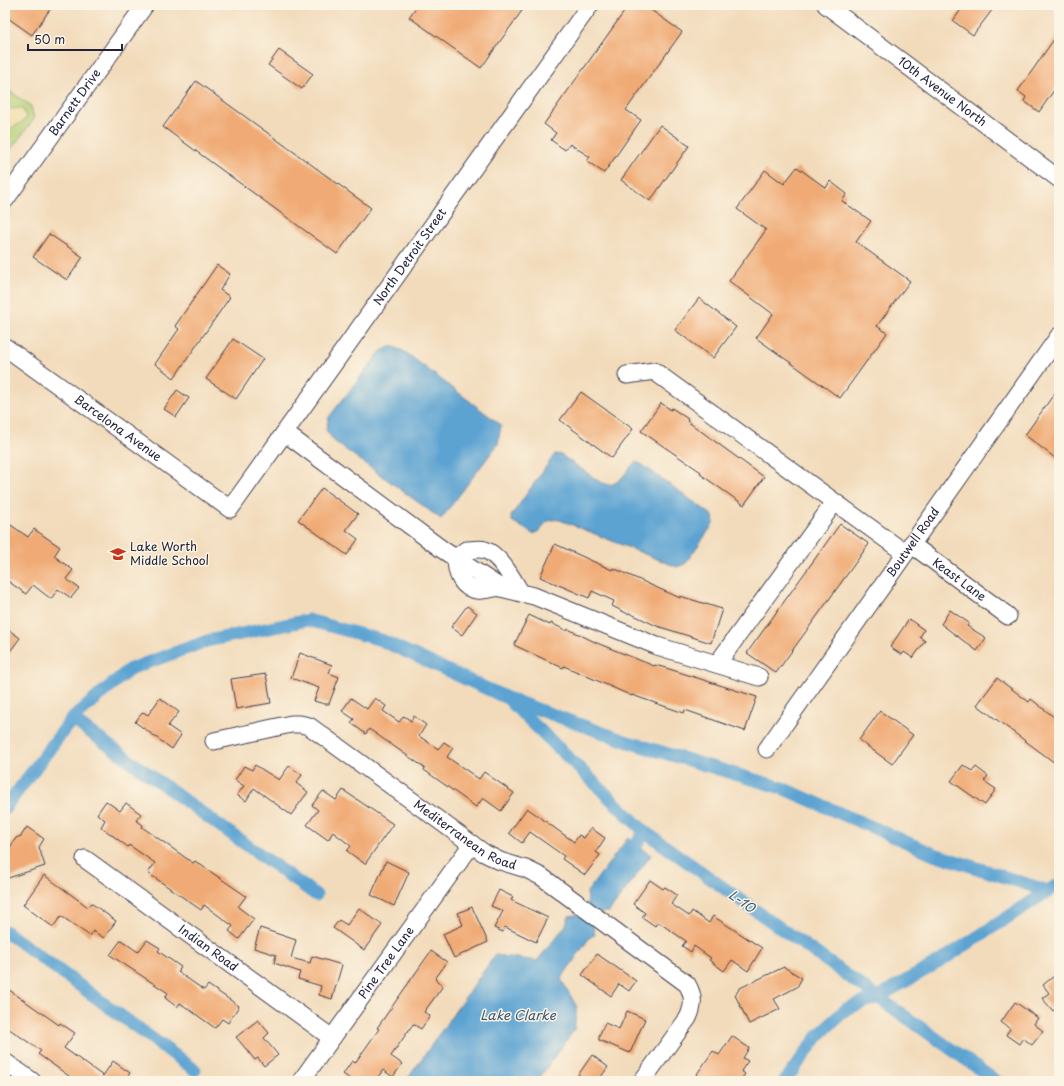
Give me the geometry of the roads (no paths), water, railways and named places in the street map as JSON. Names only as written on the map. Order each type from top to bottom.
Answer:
[{"type":"street","name":"Barnett Drive","points":[[5,200],[145,5]]},
{"type":"street","name":"North Detroit Street","points":[[230,509],[590,5]]},
{"type":"street","name":"10th Avenue North","points":[[826,5],[1059,179]]},
{"type":"street","name":"Boutwell Road","points":[[767,749],[1059,336]]},
{"type":"street","name":"Barcelona Avenue","points":[[5,347],[230,509]]},
{"type":"street","name":"Keast Lane","points":[[627,375],[654,371],[834,503],[908,548],[1008,616]]},
{"type":"street","points":[[285,433],[456,558],[493,583],[534,596],[657,646],[759,677]]},
{"type":"street","points":[[717,664],[834,503]]},
{"type":"street","points":[[456,558],[466,550],[484,550],[494,556],[502,564],[521,593]]},
{"type":"street","points":[[493,583],[502,564]]},
{"type":"street","name":"Mediterranean Road","points":[[214,741],[291,724],[309,726],[484,853],[500,861],[534,872],[687,984],[693,1001],[692,1010],[688,1018],[642,1081]]},
{"type":"street","name":"Pine Tree Lane","points":[[301,1081],[472,844]]},
{"type":"street","name":"Indian Road","points":[[85,859],[332,1038]]},
{"type":"street","points":[[5,1062],[32,1081]]},
{"type":"water","points":[[392,346],[405,352],[501,425],[498,444],[441,519],[334,441],[326,430],[329,417],[380,352]]},
{"type":"water","points":[[555,454],[561,455],[600,482],[610,485],[619,481],[635,462],[641,464],[713,516],[714,523],[685,564],[677,567],[560,520],[550,520],[540,530],[533,534],[512,521],[511,516]]},
{"type":"water","name":"Lake Clarke","points":[[628,838],[651,855],[609,912],[604,912],[593,927],[595,935],[590,937],[561,979],[577,1007],[574,1030],[537,1081],[406,1081],[495,955],[537,961],[566,925],[569,916],[576,915],[588,901],[587,892]]},
{"type":"waterway","points":[[5,808],[72,719],[130,669],[207,641],[308,620],[381,640],[507,698],[628,742],[782,788],[934,854],[1048,891]]},
{"type":"waterway","name":"L-10","points":[[511,702],[645,832],[996,1081]]},
{"type":"waterway","points":[[72,719],[316,895]]},
{"type":"waterway","points":[[627,858],[645,832]]},
{"type":"waterway","points":[[785,1081],[818,1036],[846,1009],[878,997],[939,962],[1059,884]]},
{"type":"waterway","points":[[5,931],[195,1070]]},
{"type":"place","name":"Lake Worth Middle School","points":[[118,554]]}]
